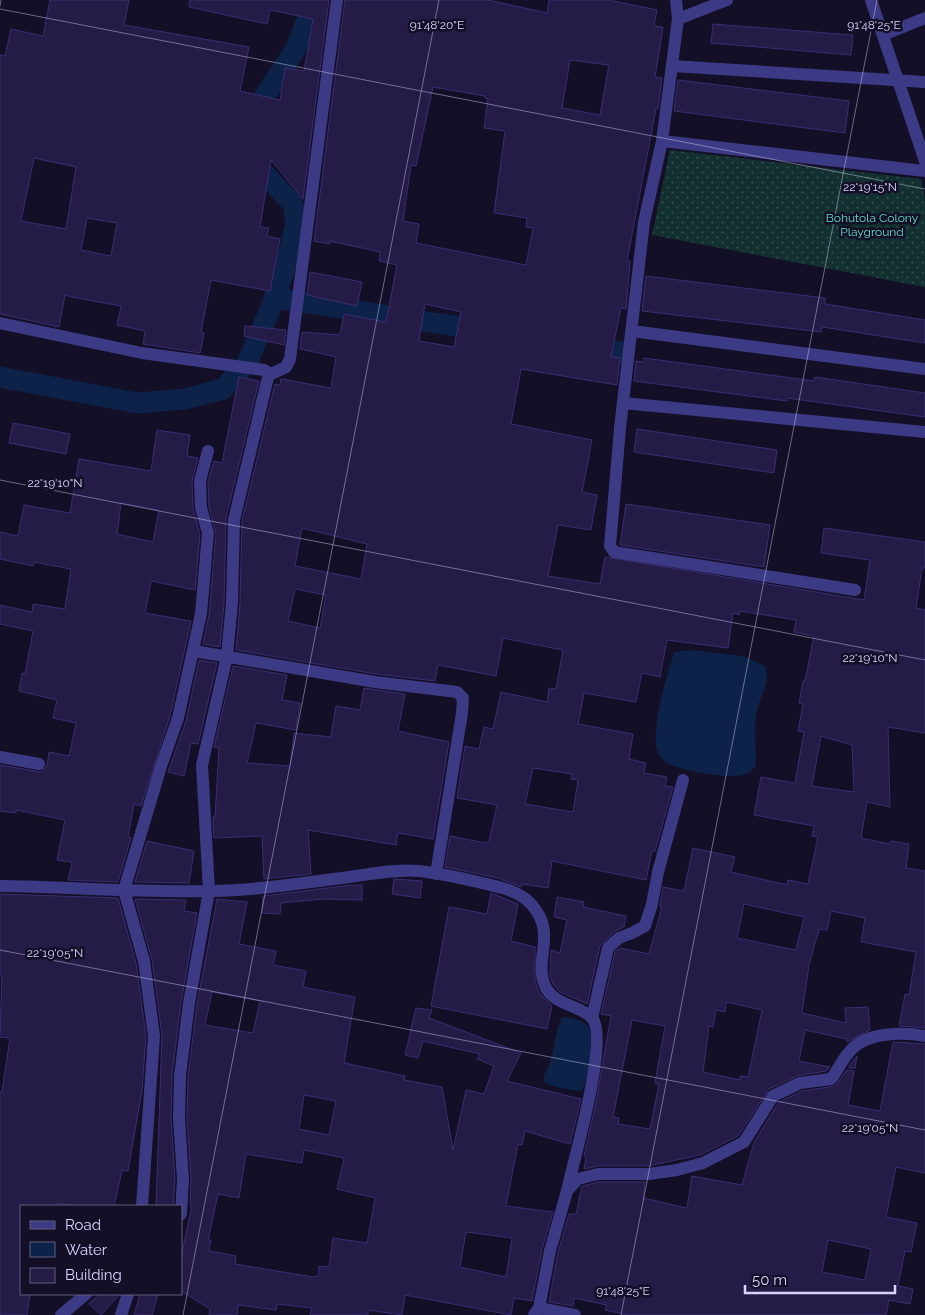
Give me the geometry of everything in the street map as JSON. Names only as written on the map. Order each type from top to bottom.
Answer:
[{"type":"street","points":[[0,323],[142,353],[205,363],[266,372],[286,367],[290,359],[337,0]]},
{"type":"street","points":[[676,0],[678,19],[662,141],[644,222],[623,403],[610,546],[614,552],[856,590]]},
{"type":"street","points":[[678,19],[727,0]]},
{"type":"street","points":[[871,0],[925,161]]},
{"type":"street","points":[[883,35],[925,18]]},
{"type":"street","points":[[672,66],[925,82]]},
{"type":"street","points":[[662,141],[925,171]]},
{"type":"street","points":[[632,331],[925,368]]},
{"type":"street","points":[[182,1205],[183,1179],[178,1118],[180,1076],[189,1003],[209,891],[201,777],[227,656],[232,602],[233,529],[266,372]]},
{"type":"street","points":[[623,403],[925,432]]},
{"type":"street","points":[[142,1205],[154,1036],[144,961],[124,890],[160,766],[178,718],[194,651],[201,614],[208,533],[201,508],[200,481],[208,451]]},
{"type":"street","points":[[194,651],[375,682],[457,692],[463,698],[462,713],[436,874]]},
{"type":"street","points":[[0,757],[39,764]]},
{"type":"street","points":[[592,1018],[608,948],[619,938],[645,926],[683,780]]},
{"type":"street","points":[[0,886],[209,891],[235,890],[390,871],[417,871],[498,887],[521,895],[532,905],[543,921],[546,938],[542,973],[547,988],[558,1001],[592,1018],[597,1028],[598,1043],[593,1078],[567,1191],[536,1311],[575,1315]]},
{"type":"street","points":[[567,1191],[578,1180],[598,1174],[649,1174],[678,1170],[702,1163],[744,1142],[773,1096],[800,1083],[831,1079],[851,1049],[865,1040],[886,1035],[925,1036]]},
{"type":"street","points":[[61,1315],[85,1295]]},
{"type":"street","points":[[121,1315],[128,1295]]},
{"type":"green space","name":"Bohutola Colony Playground","points":[[670,150],[921,179],[925,200],[925,287],[652,235]]},
{"type":"water","points":[[691,650],[743,656],[765,666],[767,680],[756,719],[756,765],[749,772],[741,775],[721,776],[676,767],[667,763],[657,750],[656,729],[658,715],[674,652]]},
{"type":"water","points":[[562,1017],[583,1022],[591,1031],[591,1058],[587,1078],[581,1091],[559,1088],[544,1082],[544,1075],[548,1069]]},
{"type":"building","points":[[50,0],[129,0],[124,25],[249,47],[240,91],[280,100],[285,68],[304,71],[313,19],[270,10],[267,24],[189,7],[190,0],[329,0],[303,199],[271,160],[260,227],[269,228],[267,236],[280,239],[270,291],[211,280],[201,332],[204,333],[200,353],[143,344],[145,331],[117,325],[121,306],[65,295],[59,327],[0,314],[0,55],[5,56],[11,29],[43,36]],"holes":[[[34,158],[76,167],[66,229],[21,221]],[[87,218],[117,223],[111,256],[81,250]]]},
{"type":"building","points":[[345,0],[488,0],[547,13],[549,0],[609,0],[657,10],[654,26],[663,27],[655,77],[662,78],[658,109],[656,109],[627,261],[630,261],[626,309],[621,308],[611,357],[620,358],[617,385],[521,369],[511,424],[592,440],[582,492],[597,495],[591,530],[558,525],[548,576],[600,584],[605,557],[864,600],[870,560],[821,553],[824,528],[925,542],[925,568],[922,568],[916,608],[925,610],[925,733],[888,727],[890,807],[867,802],[861,838],[890,844],[891,841],[909,844],[906,868],[925,871],[925,1028],[899,1026],[905,994],[909,995],[916,952],[861,942],[865,918],[831,911],[827,930],[819,929],[809,965],[802,1013],[846,1023],[845,1008],[868,1007],[870,1030],[847,1042],[847,1039],[805,1030],[799,1061],[830,1067],[826,1071],[797,1076],[769,1089],[738,1136],[700,1155],[648,1166],[598,1166],[584,1169],[586,1157],[584,1156],[596,1102],[611,1016],[601,1014],[615,952],[620,948],[649,954],[662,907],[660,907],[663,887],[684,891],[693,848],[735,857],[731,872],[787,885],[788,880],[808,884],[818,837],[812,836],[814,826],[754,815],[761,777],[795,783],[804,732],[798,731],[803,704],[799,703],[814,636],[794,632],[796,620],[740,611],[739,615],[733,613],[728,648],[667,640],[660,677],[642,673],[636,702],[584,693],[578,724],[633,734],[629,759],[646,763],[644,773],[667,777],[665,786],[673,787],[655,851],[652,851],[646,880],[552,861],[548,888],[522,884],[521,887],[498,878],[445,867],[450,836],[486,843],[489,841],[497,805],[457,798],[465,746],[479,749],[484,727],[493,729],[501,692],[547,702],[549,688],[556,689],[563,650],[503,638],[496,676],[438,665],[435,681],[376,674],[236,650],[240,603],[242,521],[275,384],[280,385],[281,379],[331,388],[336,357],[300,349],[302,332],[340,335],[344,314],[386,322],[397,265],[379,261],[380,252],[330,241],[330,244],[314,241]],"holes":[[[570,60],[609,65],[600,115],[562,108]],[[433,87],[485,96],[488,99],[484,128],[505,131],[494,213],[527,218],[526,227],[533,228],[526,265],[416,243],[419,224],[403,221],[411,165],[416,166]],[[425,304],[461,312],[454,347],[419,341]],[[302,528],[367,544],[361,579],[295,566]],[[295,589],[326,595],[320,628],[288,621]],[[821,736],[852,745],[854,792],[812,786]],[[533,768],[572,774],[571,779],[578,780],[573,812],[525,804]],[[744,904],[804,917],[796,950],[737,938]],[[726,1002],[762,1010],[748,1077],[740,1076],[740,1080],[703,1072],[709,1026],[713,1027],[716,1010],[725,1012]],[[632,1020],[665,1026],[655,1083],[659,1084],[650,1129],[618,1124],[619,1118],[613,1117]]]},
{"type":"building","points":[[713,24],[853,35],[851,55],[711,43]]},
{"type":"building","points":[[678,80],[849,101],[845,133],[674,111]]},
{"type":"building","points":[[310,272],[362,282],[357,306],[307,295]]},
{"type":"building","points":[[646,276],[825,298],[825,304],[925,320],[925,343],[822,327],[821,332],[642,311]]},
{"type":"building","points":[[245,326],[286,330],[284,345],[244,336]]},
{"type":"building","points":[[644,358],[814,381],[815,377],[925,393],[925,417],[787,398],[787,401],[634,381],[636,361],[643,362]]},
{"type":"building","points":[[239,377],[259,381],[226,518],[224,603],[220,647],[203,644],[209,615],[216,534],[209,507],[208,482],[214,461],[222,463]]},
{"type":"building","points":[[13,423],[70,434],[66,454],[9,443]]},
{"type":"building","points":[[637,429],[777,450],[774,473],[634,452]]},
{"type":"building","points":[[157,430],[190,435],[187,456],[198,458],[192,481],[193,509],[200,534],[195,590],[151,581],[145,613],[191,621],[170,716],[141,806],[134,804],[128,837],[131,838],[118,882],[68,880],[72,862],[57,860],[65,820],[16,810],[16,813],[0,811],[0,765],[41,772],[47,766],[49,752],[69,756],[76,723],[53,718],[57,700],[19,691],[22,673],[25,674],[33,631],[0,624],[0,605],[32,612],[33,604],[65,609],[71,569],[34,562],[33,566],[0,559],[0,532],[18,536],[24,505],[70,513],[79,459],[151,471]],"holes":[[[121,503],[159,510],[153,542],[117,534]]]},
{"type":"building","points":[[626,504],[770,525],[764,567],[620,545]]},
{"type":"building","points":[[199,660],[217,663],[198,744],[191,743],[184,776],[168,772],[186,721]]},
{"type":"building","points":[[233,666],[287,675],[282,700],[300,703],[296,730],[256,723],[247,763],[290,766],[294,733],[331,737],[336,706],[360,710],[364,688],[405,694],[398,731],[449,742],[433,839],[398,833],[396,845],[308,830],[311,874],[264,879],[262,836],[214,838],[213,817],[215,817],[219,748],[214,747]]},
{"type":"building","points":[[147,841],[194,851],[189,883],[135,882]]},
{"type":"building","points":[[394,879],[422,881],[420,898],[392,894]]},
{"type":"building","points":[[362,885],[362,900],[323,899],[281,903],[280,914],[262,913],[263,896]]},
{"type":"building","points":[[491,893],[518,904],[511,941],[535,947],[535,980],[539,993],[552,1006],[547,1029],[431,1006],[449,907],[487,914]]},
{"type":"building","points":[[0,894],[118,898],[136,963],[146,1036],[142,1090],[128,1171],[122,1170],[114,1205],[67,1205],[58,1203],[57,1205],[20,1205],[20,1295],[30,1295],[27,1315],[0,1315],[0,1092],[2,1092],[10,1038],[0,1037],[2,976],[0,976]]},
{"type":"building","points":[[557,897],[584,902],[583,907],[626,916],[624,927],[614,932],[600,946],[587,1004],[560,992],[553,984],[550,976],[551,950],[560,953],[567,920],[554,917]]},
{"type":"building","points":[[135,899],[186,900],[184,911],[197,913],[181,1002],[172,1075],[171,1119],[175,1179],[173,1205],[156,1205],[162,1035],[152,960]]},
{"type":"building","points":[[217,899],[247,902],[239,944],[276,951],[273,965],[306,971],[303,987],[355,997],[344,1063],[405,1076],[404,1080],[442,1087],[453,1150],[466,1090],[484,1094],[494,1066],[477,1059],[480,1054],[423,1041],[418,1058],[405,1055],[416,1008],[432,1010],[429,1018],[521,1053],[507,1081],[581,1099],[570,1144],[525,1131],[522,1145],[518,1144],[506,1206],[553,1212],[542,1249],[532,1301],[514,1298],[511,1315],[405,1295],[402,1315],[368,1310],[368,1315],[310,1315],[312,1308],[277,1304],[276,1310],[238,1305],[237,1315],[209,1315],[210,1309],[182,1292],[182,1252],[192,1206],[190,1206],[191,1178],[187,1118],[188,1077],[197,1004]],"holes":[[[212,992],[260,1001],[253,1033],[205,1025]],[[304,1095],[336,1101],[329,1135],[299,1129]],[[304,1150],[344,1158],[337,1189],[375,1198],[367,1243],[333,1238],[329,1267],[319,1266],[318,1276],[313,1277],[235,1264],[236,1256],[209,1251],[211,1240],[208,1240],[218,1194],[239,1198],[246,1154],[302,1163]],[[466,1232],[512,1238],[506,1277],[460,1267]]]},
{"type":"building","points":[[893,1042],[925,1044],[925,1173],[896,1167],[886,1217],[917,1223],[911,1252],[905,1251],[898,1286],[913,1289],[910,1304],[889,1300],[886,1315],[628,1315],[605,1310],[607,1305],[574,1298],[573,1306],[549,1302],[558,1253],[569,1214],[576,1214],[582,1186],[599,1182],[645,1182],[643,1198],[687,1208],[692,1176],[742,1185],[754,1142],[779,1102],[802,1091],[835,1086],[847,1070],[854,1071],[848,1105],[880,1111]],"holes":[[[828,1240],[871,1249],[865,1280],[822,1272]]]},
{"type":"building","points":[[857,1056],[855,1068],[849,1068],[849,1066]]},
{"type":"building","points":[[98,1295],[119,1295],[101,1315],[89,1304]]},
{"type":"building","points":[[140,1295],[158,1295],[152,1315],[134,1315]]},
{"type":"waterway","points":[[248,121],[295,50],[315,0]]},
{"type":"waterway","points":[[0,377],[137,403],[185,399],[223,389],[247,363],[284,272],[296,224],[293,204],[252,161],[250,156]]},
{"type":"waterway","points":[[275,298],[486,331]]},
{"type":"waterway","points":[[583,345],[622,352]]}]
